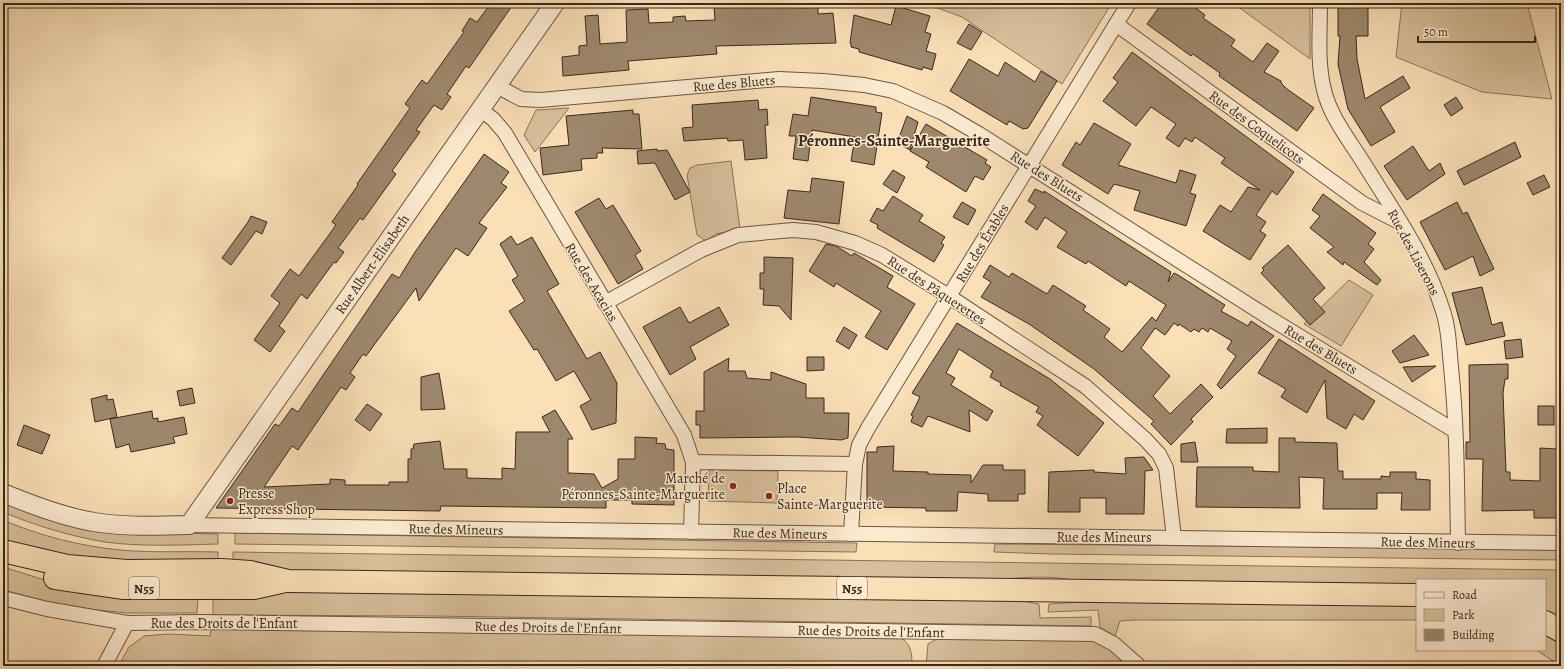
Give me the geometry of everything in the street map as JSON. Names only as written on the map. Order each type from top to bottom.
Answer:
[{"type":"highway","name":"N55","points":[[3,551],[68,566],[127,571],[243,572],[288,581],[1416,595]]},
{"type":"highway","name":"N55","points":[[3,561],[16,567],[63,581],[124,588],[254,588],[288,581]]},
{"type":"highway","points":[[1546,623],[1561,631]]},
{"type":"street","name":"Rue Albert-Elisabeth","points":[[189,525],[555,3]]},
{"type":"street","points":[[1116,24],[1129,3]]},
{"type":"street","name":"Rue des Liserons","points":[[1320,3],[1320,61],[1327,101],[1337,121],[1401,224],[1428,272],[1443,309],[1447,326],[1453,389],[1458,543]]},
{"type":"street","name":"Rue des Érables","points":[[854,464],[862,437],[1116,24]]},
{"type":"street","name":"Rue des Coquelicots","points":[[1116,24],[1362,204],[1401,224]]},
{"type":"street","name":"Rue des Bluets","points":[[497,86],[521,99],[540,100],[779,79],[864,85],[893,91],[922,102],[973,130],[1276,322],[1455,431]]},
{"type":"street","name":"Rue des Acacias","points":[[481,110],[493,119],[505,134],[684,435],[693,462]]},
{"type":"street","name":"Rue des Pâquerettes","points":[[605,303],[712,245],[738,235],[794,230],[816,232],[855,243],[882,254],[950,296],[1085,386],[1121,416],[1164,461],[1174,538]]},
{"type":"street","points":[[691,532],[693,462],[854,464],[851,534]]},
{"type":"street","name":"Rue des Mineurs","points":[[3,493],[47,510],[94,522],[142,526],[189,525],[1458,543],[1561,543]]},
{"type":"street","name":"Rue des Droits de l'Enfant","points":[[3,598],[47,609],[127,623],[201,622],[1095,634],[1114,644],[1139,666]]},
{"type":"street","points":[[104,666],[127,623]]},
{"type":"green space","points":[[924,3],[1107,3],[1110,6],[1062,84],[962,17]]},
{"type":"green space","points":[[1233,3],[1310,3],[1310,59]]},
{"type":"green space","points":[[1402,3],[1527,3],[1552,99],[1482,92],[1396,57]]},
{"type":"green space","points":[[569,108],[535,152],[524,135],[536,110]]},
{"type":"green space","points":[[731,161],[740,229],[716,234],[706,241],[697,235],[687,175],[690,168],[697,165]]},
{"type":"green space","points":[[1349,280],[1373,295],[1341,346],[1304,324]]},
{"type":"green space","points":[[709,470],[778,471],[777,503],[708,501]]},
{"type":"green space","points":[[3,502],[52,520],[123,532],[218,534],[218,544],[147,545],[119,544],[92,540],[66,534],[3,512]]},
{"type":"green space","points":[[3,520],[31,531],[75,543],[105,548],[144,551],[218,552],[218,566],[106,563],[3,544]]},
{"type":"green space","points":[[235,533],[857,543],[856,552],[235,544]]},
{"type":"green space","points":[[995,544],[1561,549],[1561,560],[1051,554],[994,552]]},
{"type":"green space","points":[[233,552],[1561,570],[1561,620],[1546,612],[1546,579],[1416,579],[1416,586],[1078,581],[1047,577],[996,580],[277,571],[233,567]]},
{"type":"green space","points":[[3,567],[64,586],[198,598],[197,613],[127,613],[68,607],[3,590]]},
{"type":"green space","points":[[317,590],[1004,598],[1039,604],[1040,618],[1091,617],[1091,626],[432,616],[213,615],[213,593]]},
{"type":"green space","points":[[1081,602],[1416,602],[1416,620],[1134,620],[1120,621],[1115,636],[1100,627],[1098,610],[1048,612],[1049,604]]},
{"type":"green space","points":[[211,629],[897,636],[902,638],[910,648],[912,666],[119,665],[129,647],[144,636],[168,634],[210,636]]},
{"type":"green space","points":[[1546,631],[1561,639],[1561,666],[1538,651],[1546,651]]},
{"type":"green space","points":[[949,638],[1092,640],[1107,645],[1128,666],[926,666],[928,644],[935,640]]},
{"type":"building","points":[[491,3],[514,3],[469,68],[466,66],[447,94],[451,97],[442,110],[434,105],[416,130],[420,132],[392,171],[396,174],[363,220],[360,218],[338,248],[344,252],[336,263],[334,262],[307,299],[301,294],[279,326],[285,331],[270,352],[254,340],[280,303],[271,296],[290,269],[299,276],[336,225],[332,222],[410,108],[405,104],[422,80],[427,84],[464,32],[462,31],[470,18],[477,22]]},
{"type":"building","points":[[745,3],[803,3],[803,8],[818,7],[818,14],[833,13],[836,43],[716,46],[717,54],[628,61],[629,70],[563,76],[562,57],[579,55],[579,46],[587,45],[585,16],[598,15],[600,44],[627,42],[626,10],[648,9],[649,23],[673,22],[673,17],[685,16],[686,21],[715,20],[714,6],[746,6]]},
{"type":"building","points":[[1162,3],[1189,3],[1205,15],[1203,18],[1235,40],[1231,46],[1253,62],[1267,43],[1279,51],[1264,72],[1281,81],[1287,89],[1314,108],[1297,131],[1219,76],[1220,73],[1193,54],[1191,56],[1147,24]]},
{"type":"building","points":[[1338,3],[1368,3],[1368,36],[1356,36],[1357,59],[1365,99],[1403,76],[1410,88],[1380,107],[1395,132],[1371,146],[1348,109],[1338,64],[1340,36],[1338,36]]},
{"type":"building","points":[[896,6],[930,16],[925,32],[931,34],[926,51],[936,54],[932,70],[923,67],[922,70],[859,52],[859,49],[851,47],[850,43],[854,15],[891,25]]},
{"type":"building","points":[[969,24],[982,32],[971,50],[957,43]]},
{"type":"building","points":[[1132,52],[1294,172],[1277,195],[1272,191],[1256,215],[1266,222],[1260,231],[1266,235],[1250,260],[1203,231],[1220,205],[1231,212],[1248,187],[1260,190],[1221,163],[1225,158],[1195,137],[1192,142],[1185,138],[1179,147],[1166,138],[1176,124],[1151,107],[1136,126],[1103,101],[1118,82],[1113,78]]},
{"type":"building","points":[[969,59],[998,76],[1005,62],[1035,82],[1041,71],[1057,81],[1028,128],[1023,129],[1009,121],[1007,125],[950,91]]},
{"type":"building","points":[[811,97],[876,107],[876,112],[882,113],[874,165],[851,161],[855,137],[812,130],[808,161],[793,159],[796,136],[789,136],[793,114],[808,116]]},
{"type":"building","points":[[1456,97],[1463,108],[1451,116],[1444,105]]},
{"type":"building","points":[[758,100],[759,110],[767,109],[768,125],[765,125],[767,158],[745,160],[743,140],[728,141],[727,138],[684,141],[682,128],[693,127],[692,105]]},
{"type":"building","points":[[633,110],[633,114],[639,114],[642,149],[602,148],[603,153],[597,153],[597,158],[581,159],[582,170],[543,175],[540,148],[569,145],[566,116]]},
{"type":"building","points":[[907,116],[918,122],[910,150],[897,143]]},
{"type":"building","points":[[1094,123],[1131,144],[1118,165],[1176,183],[1180,170],[1196,175],[1190,193],[1196,195],[1186,226],[1134,210],[1140,191],[1114,184],[1108,194],[1062,165],[1076,142],[1080,145]]},
{"type":"building","points":[[926,124],[987,160],[985,163],[991,167],[983,180],[975,176],[966,192],[926,167],[929,162],[910,151]]},
{"type":"building","points":[[1515,142],[1521,157],[1464,185],[1457,171]]},
{"type":"building","points":[[1413,146],[1429,171],[1440,163],[1445,174],[1407,200],[1384,166]]},
{"type":"building","points":[[657,149],[657,151],[667,150],[690,192],[675,200],[655,163],[638,164],[637,151]]},
{"type":"building","points":[[484,154],[509,172],[501,183],[507,187],[479,223],[487,228],[468,256],[456,248],[419,301],[416,288],[366,356],[363,354],[350,373],[355,377],[346,390],[341,387],[298,450],[292,446],[264,487],[330,484],[330,479],[345,480],[345,485],[389,485],[389,482],[408,482],[408,459],[411,459],[411,449],[413,449],[414,444],[440,441],[444,469],[467,469],[467,478],[502,479],[502,468],[515,469],[516,432],[550,432],[542,417],[555,410],[573,439],[568,439],[568,473],[594,474],[602,488],[618,479],[618,459],[635,459],[635,437],[657,438],[656,443],[665,444],[666,449],[674,450],[674,505],[632,504],[632,500],[606,500],[606,508],[441,506],[440,511],[216,508],[275,424],[279,426],[292,408],[298,412],[392,274],[399,278],[415,252]]},
{"type":"building","points":[[893,170],[905,177],[897,193],[883,184]]},
{"type":"building","points":[[1544,175],[1550,187],[1533,195],[1527,183]]},
{"type":"building","points":[[812,178],[844,182],[839,224],[784,218],[788,190],[810,192]]},
{"type":"building","points":[[1035,189],[1044,193],[1044,191],[1171,272],[1168,282],[1174,273],[1178,275],[1225,305],[1221,311],[1248,326],[1251,321],[1274,336],[1221,389],[1217,385],[1236,356],[1227,349],[1232,341],[1210,328],[1208,332],[1202,328],[1199,332],[1194,329],[1191,332],[1179,324],[1178,326],[1174,323],[1165,335],[1155,328],[1141,348],[1170,376],[1153,396],[1170,414],[1201,384],[1213,397],[1191,419],[1193,422],[1171,445],[1151,424],[1154,421],[1094,369],[1029,324],[981,297],[991,282],[983,277],[990,265],[1009,277],[1012,273],[1047,294],[1053,285],[1086,306],[1083,310],[1110,329],[1104,337],[1122,352],[1152,317],[1156,321],[1166,305],[1129,281],[1126,286],[1088,261],[1086,264],[1057,247],[1067,232],[1045,217],[1037,230],[1025,222],[1036,206],[1028,201]]},
{"type":"building","points":[[1323,194],[1376,233],[1368,244],[1374,249],[1364,262],[1381,280],[1377,285],[1344,262],[1343,265],[1327,252],[1334,247],[1310,228],[1320,216],[1312,210]]},
{"type":"building","points":[[893,196],[923,215],[919,221],[945,237],[941,243],[944,245],[934,262],[877,228],[878,225],[870,221],[877,208],[883,211]]},
{"type":"building","points":[[599,198],[606,209],[613,205],[641,251],[635,255],[643,269],[618,284],[575,212]]},
{"type":"building","points":[[962,202],[976,210],[968,225],[953,217]]},
{"type":"building","points":[[1457,202],[1463,214],[1467,212],[1494,269],[1480,276],[1473,256],[1445,270],[1420,222]]},
{"type":"building","points":[[251,216],[267,222],[262,234],[256,231],[231,265],[222,258]]},
{"type":"building","points":[[511,236],[517,245],[532,237],[559,284],[547,291],[587,359],[600,352],[617,383],[616,423],[592,430],[580,406],[591,400],[574,371],[556,381],[537,349],[534,350],[509,311],[525,301],[512,280],[518,276],[500,244]]},
{"type":"building","points":[[826,244],[836,246],[852,256],[854,253],[893,276],[887,287],[915,304],[887,350],[865,337],[881,311],[836,283],[834,287],[809,271]]},
{"type":"building","points":[[1288,245],[1325,288],[1313,299],[1325,312],[1310,325],[1261,273],[1264,270],[1262,268]]},
{"type":"building","points":[[764,257],[793,258],[791,320],[779,306],[763,305],[764,289],[760,289],[760,273],[764,273]]},
{"type":"building","points":[[1482,287],[1492,325],[1502,322],[1505,336],[1466,345],[1452,293]]},
{"type":"building","points":[[680,307],[689,323],[719,307],[729,325],[690,347],[696,359],[670,375],[643,327]]},
{"type":"building","points":[[957,323],[1050,379],[1104,423],[1078,456],[1037,425],[1043,416],[1036,412],[1039,407],[1000,385],[1001,383],[990,377],[993,371],[959,349],[946,373],[955,378],[951,385],[993,411],[987,421],[969,410],[970,432],[928,416],[922,427],[911,422],[913,416],[911,415],[920,397],[912,393]]},
{"type":"building","points":[[844,327],[857,335],[849,349],[836,341]]},
{"type":"building","points":[[1414,335],[1429,355],[1400,363],[1392,351]]},
{"type":"building","points":[[1279,339],[1375,401],[1363,420],[1354,414],[1346,429],[1327,418],[1325,380],[1307,413],[1281,397],[1286,389],[1258,373]]},
{"type":"building","points":[[1521,339],[1523,357],[1506,359],[1504,341]]},
{"type":"building","points":[[807,357],[824,357],[824,370],[807,371]]},
{"type":"building","points":[[729,358],[728,371],[745,371],[747,378],[771,380],[771,372],[806,384],[806,398],[824,398],[824,413],[849,413],[848,438],[841,440],[797,437],[700,438],[700,425],[696,425],[696,411],[704,411],[704,372]]},
{"type":"building","points":[[1508,364],[1508,379],[1505,379],[1503,393],[1506,472],[1510,472],[1510,480],[1540,481],[1540,448],[1557,449],[1557,466],[1561,466],[1561,518],[1534,518],[1534,510],[1482,511],[1483,459],[1466,459],[1466,442],[1470,442],[1469,365]]},
{"type":"building","points":[[1436,366],[1412,382],[1403,367]]},
{"type":"building","points":[[439,373],[445,409],[421,410],[421,377]]},
{"type":"building","points":[[192,388],[195,403],[180,406],[177,391]]},
{"type":"building","points":[[107,395],[107,400],[113,399],[117,417],[95,422],[91,399]]},
{"type":"building","points":[[367,404],[382,414],[370,431],[355,420]]},
{"type":"building","points":[[1538,406],[1554,406],[1554,425],[1538,425]]},
{"type":"building","points":[[152,411],[153,419],[158,418],[158,422],[184,417],[187,434],[173,437],[175,443],[131,452],[129,444],[116,448],[110,419]]},
{"type":"building","points":[[24,425],[50,435],[42,454],[17,445]]},
{"type":"building","points":[[1267,428],[1267,443],[1226,443],[1227,429]]},
{"type":"building","points":[[1279,438],[1295,438],[1295,442],[1337,443],[1338,471],[1343,471],[1343,479],[1381,479],[1381,476],[1390,477],[1390,472],[1416,472],[1416,479],[1430,480],[1430,510],[1401,510],[1402,493],[1377,493],[1377,509],[1323,509],[1324,478],[1299,477],[1300,508],[1196,507],[1197,467],[1253,467],[1253,471],[1279,472]]},
{"type":"building","points":[[1195,442],[1198,462],[1181,462],[1181,444]]},
{"type":"building","points":[[894,446],[893,471],[928,472],[928,474],[971,475],[971,483],[983,465],[1003,465],[1003,470],[1025,470],[1025,494],[1018,494],[1018,501],[988,501],[988,494],[958,492],[957,511],[926,511],[926,508],[867,507],[867,452],[877,452],[877,447]]},
{"type":"building","points":[[1144,457],[1153,470],[1145,471],[1144,514],[1106,514],[1106,498],[1080,498],[1080,512],[1048,512],[1049,472],[1094,470],[1094,472],[1126,474],[1125,458]]},
{"type":"place","name":"Marché de Péronnes-Sainte-Marguerite","points":[[733,486]]},
{"type":"place","name":"Place Sainte-Marguerite","points":[[769,496]]},
{"type":"place","name":"Presse Express Shop","points":[[230,501]]},
{"type":"district","name":"Péronnes-Sainte-Marguerite","points":[[894,140]]}]
